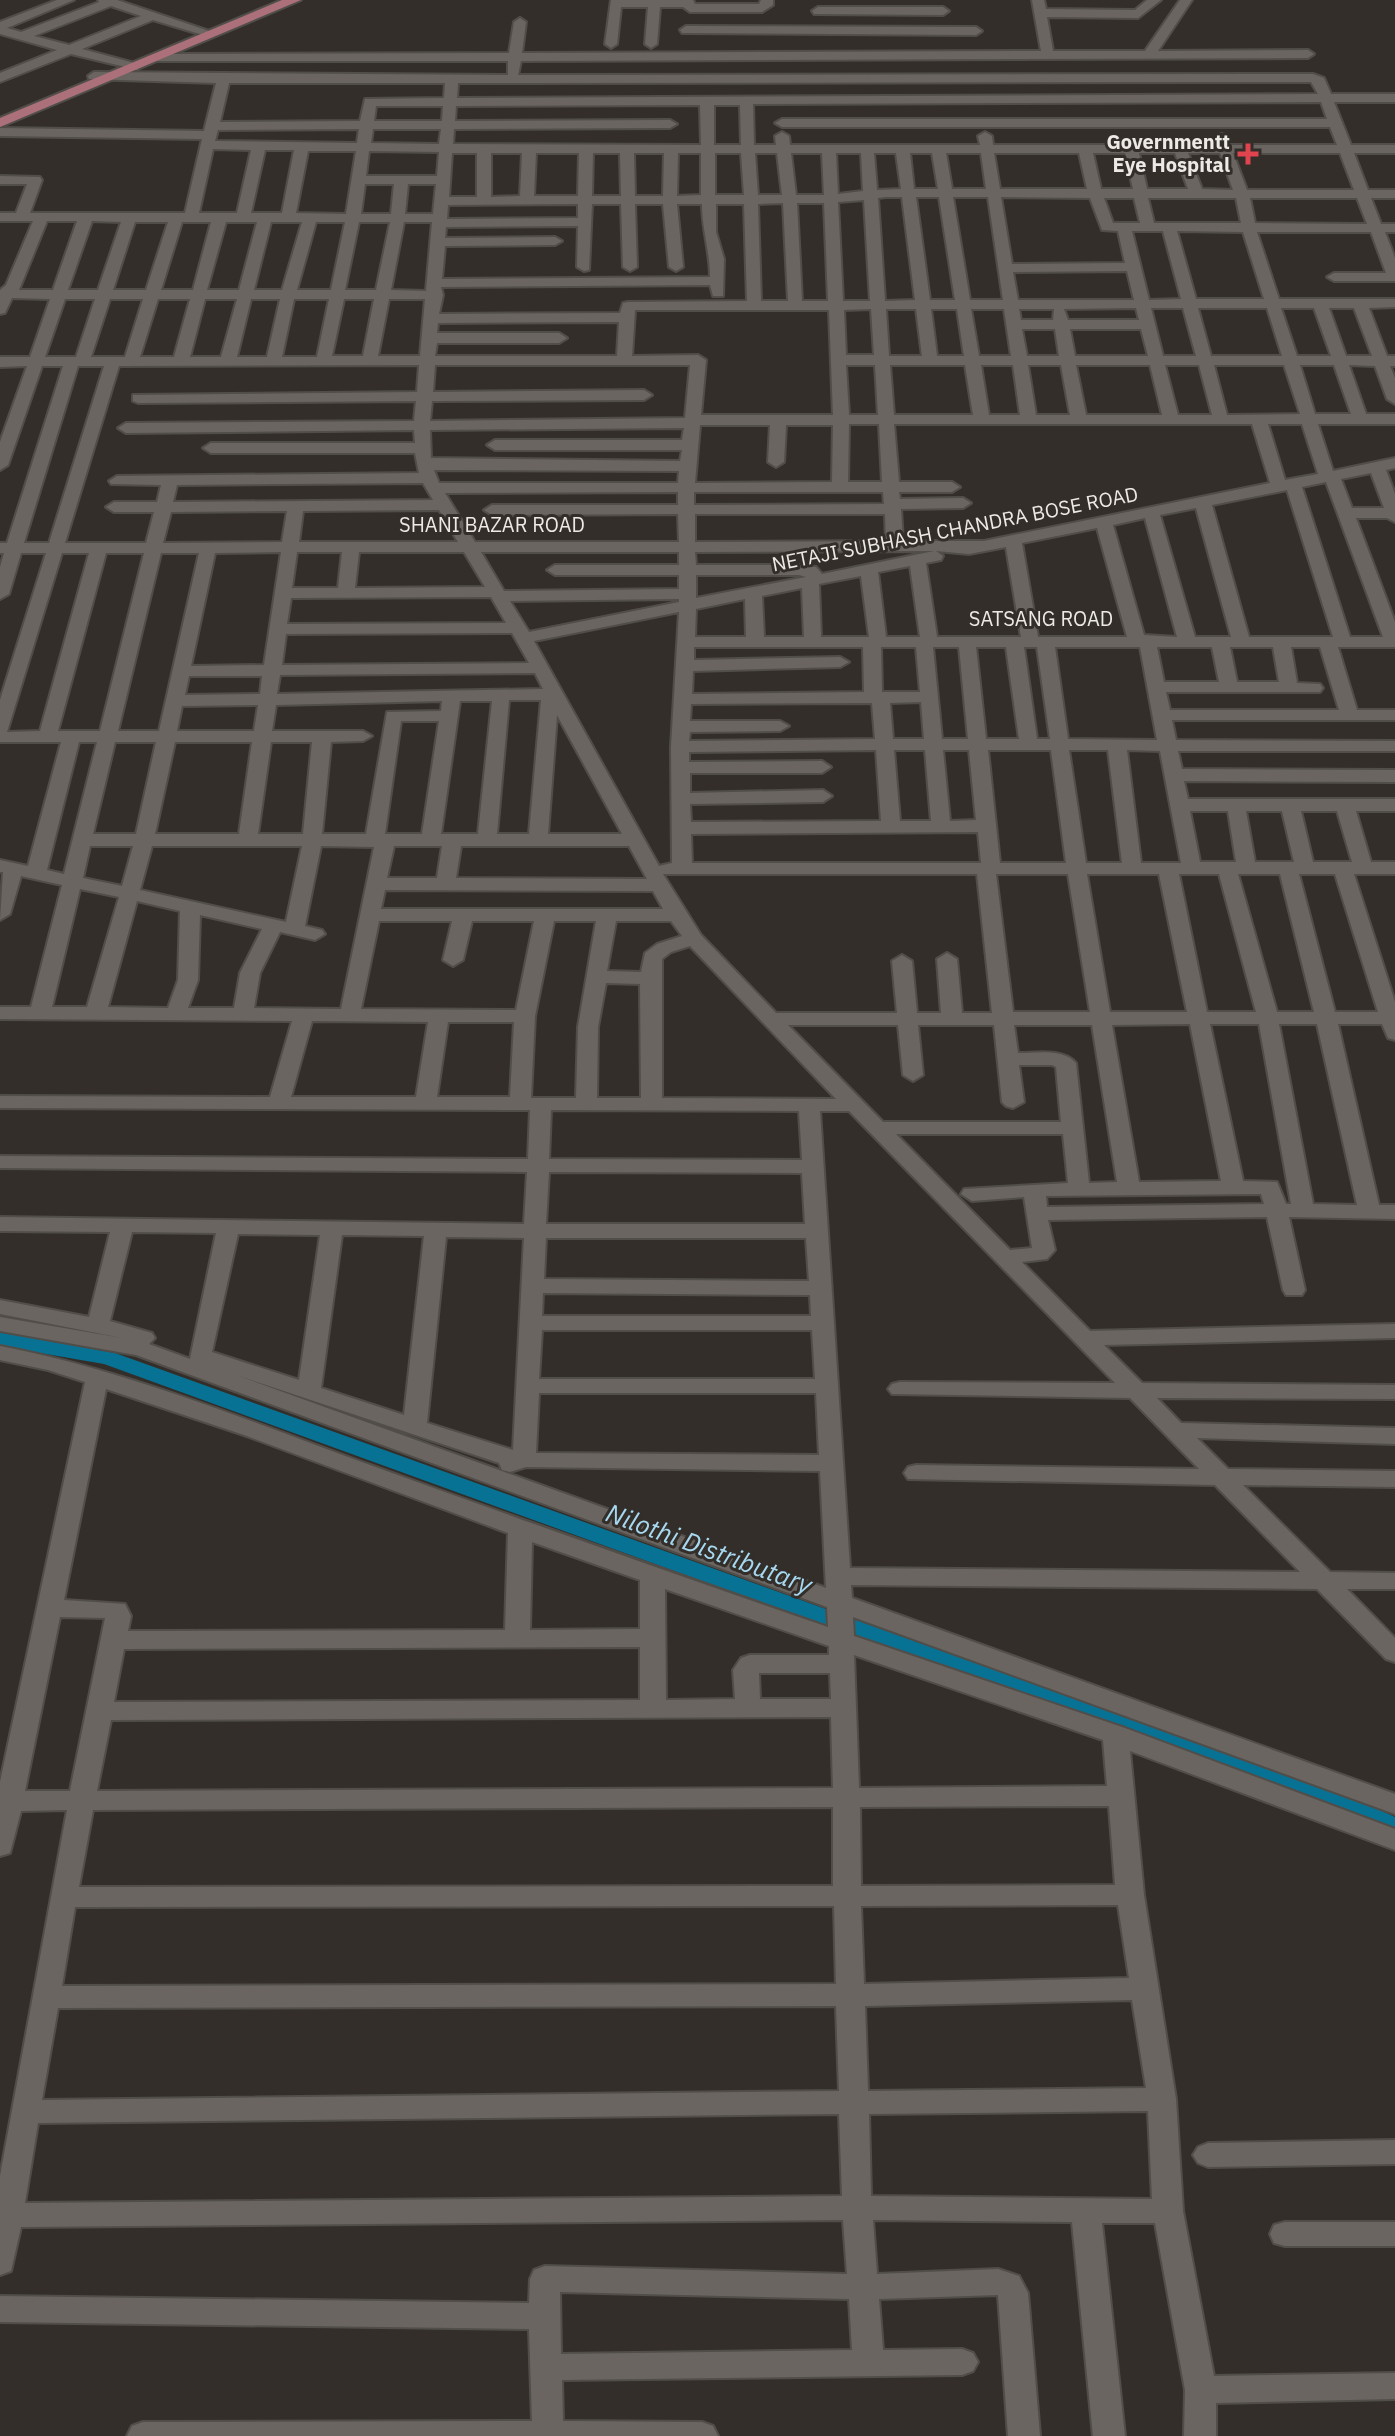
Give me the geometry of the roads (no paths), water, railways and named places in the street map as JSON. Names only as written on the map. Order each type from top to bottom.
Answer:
[{"type":"main road","points":[[0,123],[276,0]]},
{"type":"main road","points":[[127,66],[155,58],[294,0]]},
{"type":"main road","points":[[0,115],[101,77]]},
{"type":"street","points":[[0,13],[33,0]]},
{"type":"street","points":[[0,28],[68,0]]},
{"type":"street","points":[[611,44],[615,3],[687,1],[694,8],[726,4],[762,8],[767,5],[767,0]]},
{"type":"street","points":[[1048,56],[1039,7],[1138,14],[1155,0]]},
{"type":"street","points":[[1149,55],[1186,0]]},
{"type":"street","points":[[0,45],[108,1],[203,31]]},
{"type":"street","points":[[651,44],[654,3]]},
{"type":"street","points":[[820,44],[818,5],[943,11]]},
{"type":"street","points":[[0,65],[135,10]]},
{"type":"street","points":[[0,78],[151,16]]},
{"type":"street","points":[[512,78],[520,22]]},
{"type":"street","points":[[0,28],[127,66]]},
{"type":"street","points":[[686,30],[820,44],[1048,56],[1308,54]]},
{"type":"street","points":[[155,58],[820,44],[976,31]]},
{"type":"street","points":[[516,51],[611,44],[820,44]]},
{"type":"street","points":[[1200,76],[1242,194],[1249,228],[1309,420],[1394,642]]},
{"type":"street","points":[[101,77],[1313,78],[1319,81],[1327,99],[1395,277],[1334,277]]},
{"type":"street","points":[[782,77],[781,147],[794,237],[795,305]]},
{"type":"street","points":[[452,78],[445,125],[437,268],[422,424],[430,477],[521,633],[654,877],[694,939],[1395,1653]]},
{"type":"street","points":[[131,361],[152,294],[184,216],[210,135],[223,79]]},
{"type":"street","points":[[327,375],[335,295],[353,217],[370,102],[1395,98]]},
{"type":"street","points":[[1283,99],[1292,123]]},
{"type":"street","points":[[707,100],[707,200],[709,232],[718,274],[718,306]]},
{"type":"street","points":[[746,100],[749,200],[756,252],[754,306]]},
{"type":"street","points":[[977,100],[996,193],[1029,421]]},
{"type":"street","points":[[782,123],[1334,123]]},
{"type":"street","points":[[0,132],[210,135],[365,125],[670,124]]},
{"type":"street","points":[[210,135],[259,145],[484,149],[1395,149]]},
{"type":"street","points":[[243,217],[259,145]]},
{"type":"street","points":[[288,217],[302,146]]},
{"type":"street","points":[[829,147],[841,420],[840,487]]},
{"type":"street","points":[[867,147],[895,546]]},
{"type":"street","points":[[902,147],[930,360]]},
{"type":"street","points":[[527,201],[529,148]]},
{"type":"street","points":[[584,267],[586,148]]},
{"type":"street","points":[[627,148],[630,267]]},
{"type":"street","points":[[671,148],[670,201],[676,267]]},
{"type":"street","points":[[938,148],[982,421]]},
{"type":"street","points":[[1085,148],[1104,224],[1124,228],[1395,228]]},
{"type":"street","points":[[437,268],[484,201],[484,149]]},
{"type":"street","points":[[1131,149],[1148,228]]},
{"type":"street","points":[[1180,149],[1196,193]]},
{"type":"street","points":[[0,180],[35,180],[22,217]]},
{"type":"street","points":[[357,180],[442,180]]},
{"type":"street","points":[[370,360],[380,295],[399,217],[401,180]]},
{"type":"street","points":[[484,201],[787,200],[996,193],[1395,194]]},
{"type":"street","points":[[0,594],[7,548],[104,294],[130,216]]},
{"type":"street","points":[[181,361],[220,216]]},
{"type":"street","points":[[0,217],[399,217]]},
{"type":"street","points":[[0,310],[3,294],[13,287],[42,217]]},
{"type":"street","points":[[0,465],[86,217]]},
{"type":"street","points":[[202,480],[217,426],[243,295],[265,217]]},
{"type":"street","points":[[274,360],[310,217]]},
{"type":"street","points":[[399,217],[437,268],[559,338]]},
{"type":"street","points":[[3,294],[380,295],[437,268],[584,222]]},
{"type":"street","points":[[1124,228],[1171,420]]},
{"type":"street","points":[[1169,228],[1221,420]]},
{"type":"street","points":[[437,268],[554,247]]},
{"type":"street","points":[[437,268],[676,267],[718,274]]},
{"type":"street","points":[[1005,268],[1133,267]]},
{"type":"street","points":[[437,268],[526,288],[718,274]]},
{"type":"street","points":[[437,268],[627,312],[795,305],[1395,303]]},
{"type":"street","points":[[1320,303],[1360,419]]},
{"type":"street","points":[[1360,303],[1388,361],[1395,399]]},
{"type":"street","points":[[1058,304],[1079,421]]},
{"type":"street","points":[[624,360],[627,312]]},
{"type":"street","points":[[1014,324],[1147,325]]},
{"type":"street","points":[[138,398],[274,360],[425,398],[644,395]]},
{"type":"street","points":[[0,362],[181,361],[228,375],[327,375],[370,360],[698,360],[686,487],[688,599],[680,747],[682,869]]},
{"type":"street","points":[[839,360],[1388,361]]},
{"type":"street","points":[[0,729],[113,361]]},
{"type":"street","points":[[497,417],[492,515],[892,500],[963,503]]},
{"type":"street","points":[[126,428],[422,424],[497,417],[692,422],[1395,419]]},
{"type":"street","points":[[776,462],[778,420]]},
{"type":"street","points":[[1259,420],[1286,485],[1335,641],[1350,715]]},
{"type":"street","points":[[247,842],[290,548],[311,479],[321,425]]},
{"type":"street","points":[[495,445],[690,445]]},
{"type":"street","points":[[211,448],[315,448],[430,477],[493,487],[840,487],[892,500],[952,487]]},
{"type":"street","name":"NETAJI SUBHASH CHANDRA BOSE ROAD","points":[[278,629],[521,633],[688,599],[753,592],[815,580],[1395,463]]},
{"type":"street","points":[[114,507],[301,505],[494,464],[688,466]]},
{"type":"street","points":[[1345,513],[1395,514],[1377,467]]},
{"type":"street","points":[[117,481],[430,477]]},
{"type":"street","points":[[40,1013],[170,480]]},
{"type":"street","points":[[1203,502],[1241,641]]},
{"type":"street","points":[[1151,512],[1187,640]]},
{"type":"street","points":[[1104,522],[1157,687],[1192,869]]},
{"type":"street","points":[[1013,540],[1030,641],[1060,746],[1129,1189]]},
{"type":"street","name":"SHANI BAZAR ROAD","points":[[7,548],[984,546]]},
{"type":"street","points":[[48,736],[99,548]]},
{"type":"street","points":[[96,1013],[144,841],[208,548]]},
{"type":"street","points":[[346,593],[351,548]]},
{"type":"street","points":[[917,559],[941,826]]},
{"type":"street","points":[[869,569],[877,697],[886,744],[891,826]]},
{"type":"street","points":[[555,570],[805,570],[815,580],[813,641]]},
{"type":"street","points":[[753,592],[755,641]]},
{"type":"street","points":[[283,593],[688,599]]},
{"type":"street","points":[[967,641],[988,826],[988,869],[1013,1102]]},
{"type":"street","points":[[1029,746],[1030,641]]},
{"type":"street","points":[[1220,641],[1229,688]]},
{"type":"street","points":[[1281,641],[1289,688]]},
{"type":"street","name":"SATSANG ROAD","points":[[687,642],[1394,642]]},
{"type":"street","points":[[685,666],[840,662]]},
{"type":"street","points":[[182,671],[540,668]]},
{"type":"street","points":[[1157,687],[1314,688]]},
{"type":"street","points":[[176,701],[552,694]]},
{"type":"street","points":[[538,840],[552,694]]},
{"type":"street","points":[[487,841],[501,695]]},
{"type":"street","points":[[431,841],[451,696]]},
{"type":"street","points":[[683,699],[930,697]]},
{"type":"street","points":[[1163,715],[1395,715]]},
{"type":"street","points":[[350,1014],[376,884],[393,716],[449,716]]},
{"type":"street","points":[[681,727],[780,726]]},
{"type":"street","points":[[36,874],[72,736]]},
{"type":"street","points":[[243,1014],[250,973],[284,928],[312,841],[322,736]]},
{"type":"street","points":[[0,737],[363,736]]},
{"type":"street","points":[[680,747],[886,744],[1395,746]]},
{"type":"street","points":[[822,745],[824,827]]},
{"type":"street","points":[[1117,746],[1132,870]]},
{"type":"street","points":[[681,768],[822,767]]},
{"type":"street","points":[[1174,775],[1395,776]]},
{"type":"street","points":[[681,799],[823,796]]},
{"type":"street","points":[[1180,805],[1395,805]]},
{"type":"street","points":[[1236,805],[1237,869],[1303,1210]]},
{"type":"street","points":[[1290,805],[1296,868],[1369,1209]]},
{"type":"street","points":[[772,1019],[1326,1018],[1394,1023],[1353,868],[1345,805]]},
{"type":"street","points":[[681,828],[988,826]]},
{"type":"street","points":[[83,840],[633,840]]},
{"type":"street","points":[[446,884],[452,841]]},
{"type":"street","points":[[0,914],[7,867],[315,934]]},
{"type":"street","points":[[376,884],[654,877],[682,869],[1395,868]]},
{"type":"street","points":[[1168,869],[1233,1187]]},
{"type":"street","points":[[176,1013],[188,980],[190,907]]},
{"type":"street","points":[[370,915],[677,915]]},
{"type":"street","points":[[453,960],[463,915]]},
{"type":"street","points":[[524,1459],[538,1166],[525,1016],[545,915]]},
{"type":"street","points":[[586,1104],[588,1027],[607,915]]},
{"type":"street","points":[[652,1104],[652,957],[664,948],[694,939]]},
{"type":"street","points":[[947,959],[952,1019]]},
{"type":"street","points":[[902,961],[913,1075]]},
{"type":"street","points":[[596,977],[650,978]]},
{"type":"street","points":[[0,1013],[525,1016]]},
{"type":"street","points":[[279,1103],[304,1014]]},
{"type":"street","points":[[426,1103],[439,1015]]},
{"type":"street","points":[[1008,1059],[1054,1059],[1066,1063],[1079,1189]]},
{"type":"street","points":[[0,1102],[854,1105]]},
{"type":"street","points":[[809,1105],[843,1708],[857,2208],[869,2364]]},
{"type":"street","points":[[877,1128],[1071,1128]]},
{"type":"street","points":[[0,1162],[812,1167]]},
{"type":"street","points":[[972,1194],[1035,1190],[1269,1187],[1294,1290]]},
{"type":"street","points":[[1005,1257],[1039,1254],[1044,1250],[1036,1214],[1035,1190]]},
{"type":"street","points":[[1036,1214],[1369,1209],[1395,1212]]},
{"type":"street","points":[[0,1224],[535,1231],[816,1231]]},
{"type":"street","points":[[98,1325],[123,1226]]},
{"type":"street","points":[[200,1356],[228,1227]]},
{"type":"street","points":[[309,1391],[332,1228]]},
{"type":"street","points":[[415,1426],[436,1230]]},
{"type":"street","points":[[533,1286],[819,1288]]},
{"type":"street","points":[[0,1307],[98,1325],[506,1457],[830,1463]]},
{"type":"street","points":[[531,1323],[821,1323]]},
{"type":"street","points":[[0,1324],[141,1349],[481,1472],[839,1629],[1395,1840]]},
{"type":"street","points":[[1085,1338],[1395,1331]]},
{"type":"street","points":[[0,1353],[52,1363],[252,1430],[652,1576],[839,1629],[1395,1804]]},
{"type":"street","points":[[0,1846],[97,1378]]},
{"type":"street","points":[[528,1386],[825,1386]]},
{"type":"street","points":[[900,1389],[1395,1392]]},
{"type":"street","points":[[1175,1430],[1395,1436]]},
{"type":"street","points":[[481,1472],[524,1459]]},
{"type":"street","points":[[916,1473],[1395,1479]]},
{"type":"street","points":[[517,1639],[520,1528]]},
{"type":"street","points":[[652,1576],[653,1711]]},
{"type":"street","points":[[836,1576],[1395,1581]]},
{"type":"street","points":[[0,2262],[63,1897],[118,1616],[116,1610],[51,1608]]},
{"type":"street","points":[[748,1709],[746,1670],[750,1664],[839,1629]]},
{"type":"street","points":[[115,1640],[652,1638]]},
{"type":"street","points":[[101,1711],[843,1708]]},
{"type":"street","points":[[1116,1735],[1130,1895],[1162,2099],[1168,2211],[1201,2390],[1200,2436]]},
{"type":"street","points":[[9,1801],[1120,1796]]},
{"type":"street","points":[[63,1897],[1130,1895]]},
{"type":"street","points":[[46,1997],[850,1995],[1143,1989]]},
{"type":"street","points":[[25,2112],[1162,2099]]},
{"type":"street","points":[[1208,2155],[1395,2152]]},
{"type":"street","points":[[10,2215],[857,2208],[1168,2211]]},
{"type":"street","points":[[1086,2212],[1109,2436]]},
{"type":"street","points":[[1285,2234],[1395,2234]]},
{"type":"street","points":[[548,2435],[545,2279],[863,2287],[998,2282],[1008,2285],[1013,2293],[1024,2436]]},
{"type":"street","points":[[0,2309],[544,2316]]},
{"type":"street","points":[[546,2367],[962,2362]]},
{"type":"street","points":[[1201,2390],[1395,2386]]},
{"type":"street","points":[[143,2436],[702,2436]]},
{"type":"waterway","name":"Nilothi Distributary","points":[[0,1339],[108,1358],[1358,1810],[1395,1827]]},
{"type":"place","name":"Governmentt Eye Hospital","points":[[1248,154]]}]
